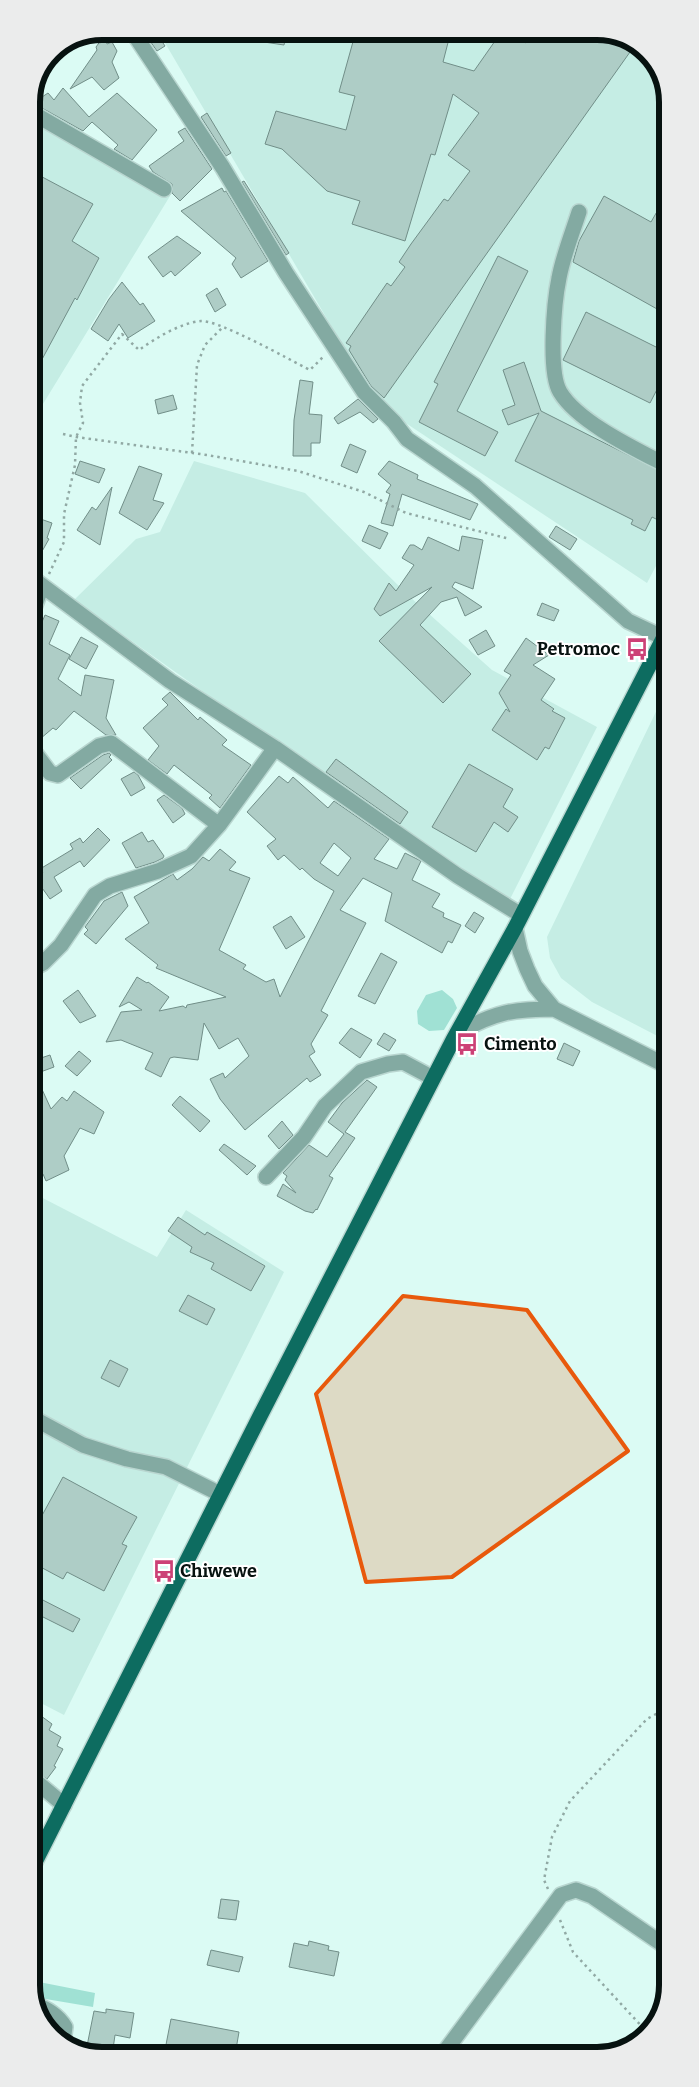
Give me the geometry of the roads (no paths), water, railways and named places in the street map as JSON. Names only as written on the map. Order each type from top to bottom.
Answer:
[{"type":"main road","points":[[40,1852],[220,1494],[433,1078],[518,922],[659,648]]},
{"type":"street","points":[[138,40],[223,168],[286,273],[364,392],[394,422],[407,439],[475,486],[628,621],[659,634]]},
{"type":"street","points":[[40,117],[164,189]]},
{"type":"street","points":[[579,212],[559,278],[552,360],[560,391],[578,412],[625,444],[659,461]]},
{"type":"street","points":[[40,584],[170,681],[275,748],[458,876],[518,922],[520,951],[527,969],[535,986],[554,1009],[659,1062]]},
{"type":"street","points":[[40,759],[50,773],[58,775],[100,746],[111,743],[219,825]]},
{"type":"street","points":[[40,965],[61,945],[95,896],[110,886],[158,871],[192,856],[219,825],[275,748]]},
{"type":"street","points":[[459,1032],[497,1014],[521,1009],[554,1009]]},
{"type":"street","points":[[266,1178],[304,1136],[325,1106],[361,1072],[388,1064],[404,1062],[433,1078]]},
{"type":"street","points":[[40,1422],[83,1445],[127,1459],[166,1467],[220,1494]]},
{"type":"street","points":[[40,1785],[64,1804]]},
{"type":"street","points":[[447,2047],[560,1894],[576,1890],[592,1896],[659,1942]]},
{"type":"street","points":[[45,2009],[60,2019],[66,2027],[64,2034]]},
{"type":"place","name":"Petromoc","points":[[637,649]]},
{"type":"place","name":"Cimento","points":[[467,1044]]},
{"type":"place","name":"Chiwewe","points":[[164,1571]]}]
